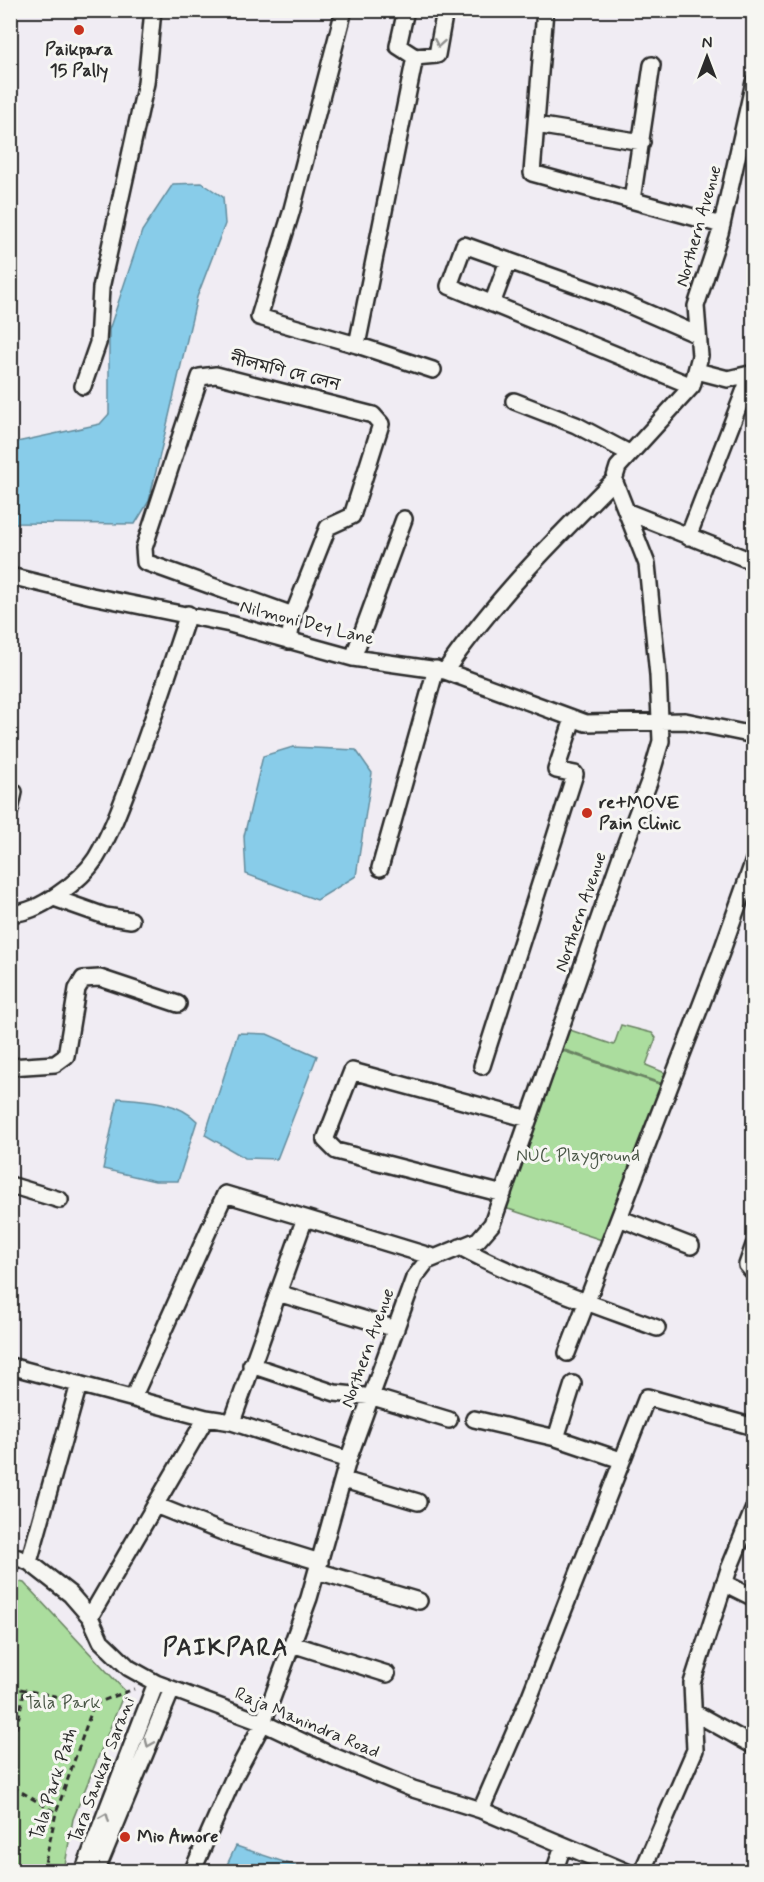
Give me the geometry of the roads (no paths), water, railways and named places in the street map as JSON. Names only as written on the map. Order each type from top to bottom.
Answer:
[{"type":"street","points":[[82,386],[98,343],[101,288],[146,83],[153,10]]},
{"type":"street","points":[[344,10],[291,213],[259,317],[433,370]]},
{"type":"street","points":[[406,10],[398,46],[416,57],[437,55],[445,10]]},
{"type":"street","points":[[545,10],[532,173],[722,225]]},
{"type":"street","points":[[357,345],[416,57]]},
{"type":"street","points":[[632,200],[652,65]]},
{"type":"street","name":"Northern Avenue","points":[[192,1872],[233,1779],[263,1723],[318,1567],[348,1460],[373,1397],[414,1278],[427,1261],[478,1240],[492,1224],[649,782],[661,741],[647,564],[614,480],[618,467],[629,453],[692,386],[700,356],[696,306],[722,225],[753,82]]},
{"type":"street","points":[[536,125],[642,142]]},
{"type":"street","points":[[692,386],[449,286],[464,245],[613,298],[698,335]]},
{"type":"street","points":[[492,304],[508,261]]},
{"type":"street","points":[[697,371],[728,379],[752,374]]},
{"type":"street","points":[[688,537],[752,374]]},
{"type":"street","name":"নীলমণি দে লেন","points":[[289,641],[293,615],[328,527],[352,516],[381,424],[373,415],[305,397],[216,375],[200,377],[144,549],[145,562],[293,615]]},
{"type":"street","points":[[514,401],[576,425],[629,453]]},
{"type":"street","points":[[380,868],[441,670],[532,561],[614,480]]},
{"type":"street","points":[[628,512],[753,562]]},
{"type":"street","points":[[353,658],[404,519]]},
{"type":"street","name":"Nilmoni Dey Lane","points":[[10,576],[92,596],[188,614],[353,658],[441,670],[586,723],[686,721],[753,735]]},
{"type":"street","points":[[10,913],[21,914],[54,898],[94,860],[114,822],[150,729],[188,614]]},
{"type":"street","points":[[482,1066],[575,774],[556,770],[573,719]]},
{"type":"street","points":[[10,810],[14,792]]},
{"type":"street","points":[[567,1353],[721,953],[753,860]]},
{"type":"street","points":[[54,898],[105,916],[131,920]]},
{"type":"street","points":[[10,1067],[55,1064],[66,1056],[77,989],[83,979],[100,978],[178,1004]]},
{"type":"street","points":[[503,1194],[336,1151],[325,1140],[352,1071],[529,1119]]},
{"type":"street","points":[[10,1185],[60,1200]]},
{"type":"street","points":[[133,1398],[225,1194],[433,1257]]},
{"type":"street","points":[[232,1422],[304,1218]]},
{"type":"street","points":[[619,1218],[691,1246]]},
{"type":"street","points":[[753,1245],[747,1265],[753,1274]]},
{"type":"street","points":[[460,1247],[500,1268],[657,1328]]},
{"type":"street","points":[[278,1293],[396,1329]]},
{"type":"street","points":[[251,1365],[335,1393],[373,1397],[449,1420]]},
{"type":"street","points":[[10,1366],[206,1418],[232,1422],[348,1460]]},
{"type":"street","points":[[29,1562],[79,1384]]},
{"type":"street","points":[[556,1438],[573,1384]]},
{"type":"street","points":[[481,1810],[530,1696],[646,1397],[753,1427]]},
{"type":"street","points":[[90,1617],[206,1418]]},
{"type":"street","points":[[474,1419],[556,1438],[621,1460]]},
{"type":"street","points":[[344,1480],[418,1502]]},
{"type":"street","points":[[155,1505],[318,1567],[419,1600]]},
{"type":"street","points":[[642,1872],[695,1750],[692,1683],[724,1583],[753,1508]]},
{"type":"street","name":"Raja Manindra Road","points":[[10,1554],[29,1562],[70,1594],[90,1617],[101,1641],[129,1668],[156,1683],[263,1723],[333,1756],[413,1789],[481,1810],[627,1872]]},
{"type":"street","points":[[724,1583],[753,1598]]},
{"type":"street","points":[[292,1644],[387,1674]]},
{"type":"street","name":"Tara Sankar Sarani","points":[[83,1872],[156,1683]]},
{"type":"street","points":[[96,1872],[172,1689]]},
{"type":"street","points":[[695,1713],[753,1746]]},
{"type":"street","points":[[554,1872],[562,1846]]},
{"type":"water","points":[[202,183],[223,197],[225,224],[197,297],[149,501],[135,524],[11,523],[11,440],[17,442],[100,424],[109,414],[109,330],[142,231],[173,184]]},
{"type":"water","points":[[293,747],[356,750],[372,773],[356,876],[317,900],[246,874],[244,836],[263,756]]},
{"type":"water","points":[[238,1033],[267,1034],[317,1056],[277,1159],[245,1158],[205,1135]]},
{"type":"water","points":[[118,1098],[171,1105],[197,1121],[178,1181],[155,1181],[103,1169]]},
{"type":"water","points":[[236,1846],[311,1871],[224,1871]]},
{"type":"place","name":"Paikpara 15 Pally","points":[[79,30]]},
{"type":"place","name":"re+MOVE Pain Clinic","points":[[587,813]]},
{"type":"place","name":"Mio Amore","points":[[125,1837]]},
{"type":"district","name":"PAIKPARA","points":[[226,1648]]},
{"type":"park label","name":"NUC Playground","points":[[578,1156]]},
{"type":"park label","name":"Tala Park","points":[[63,1703]]}]
